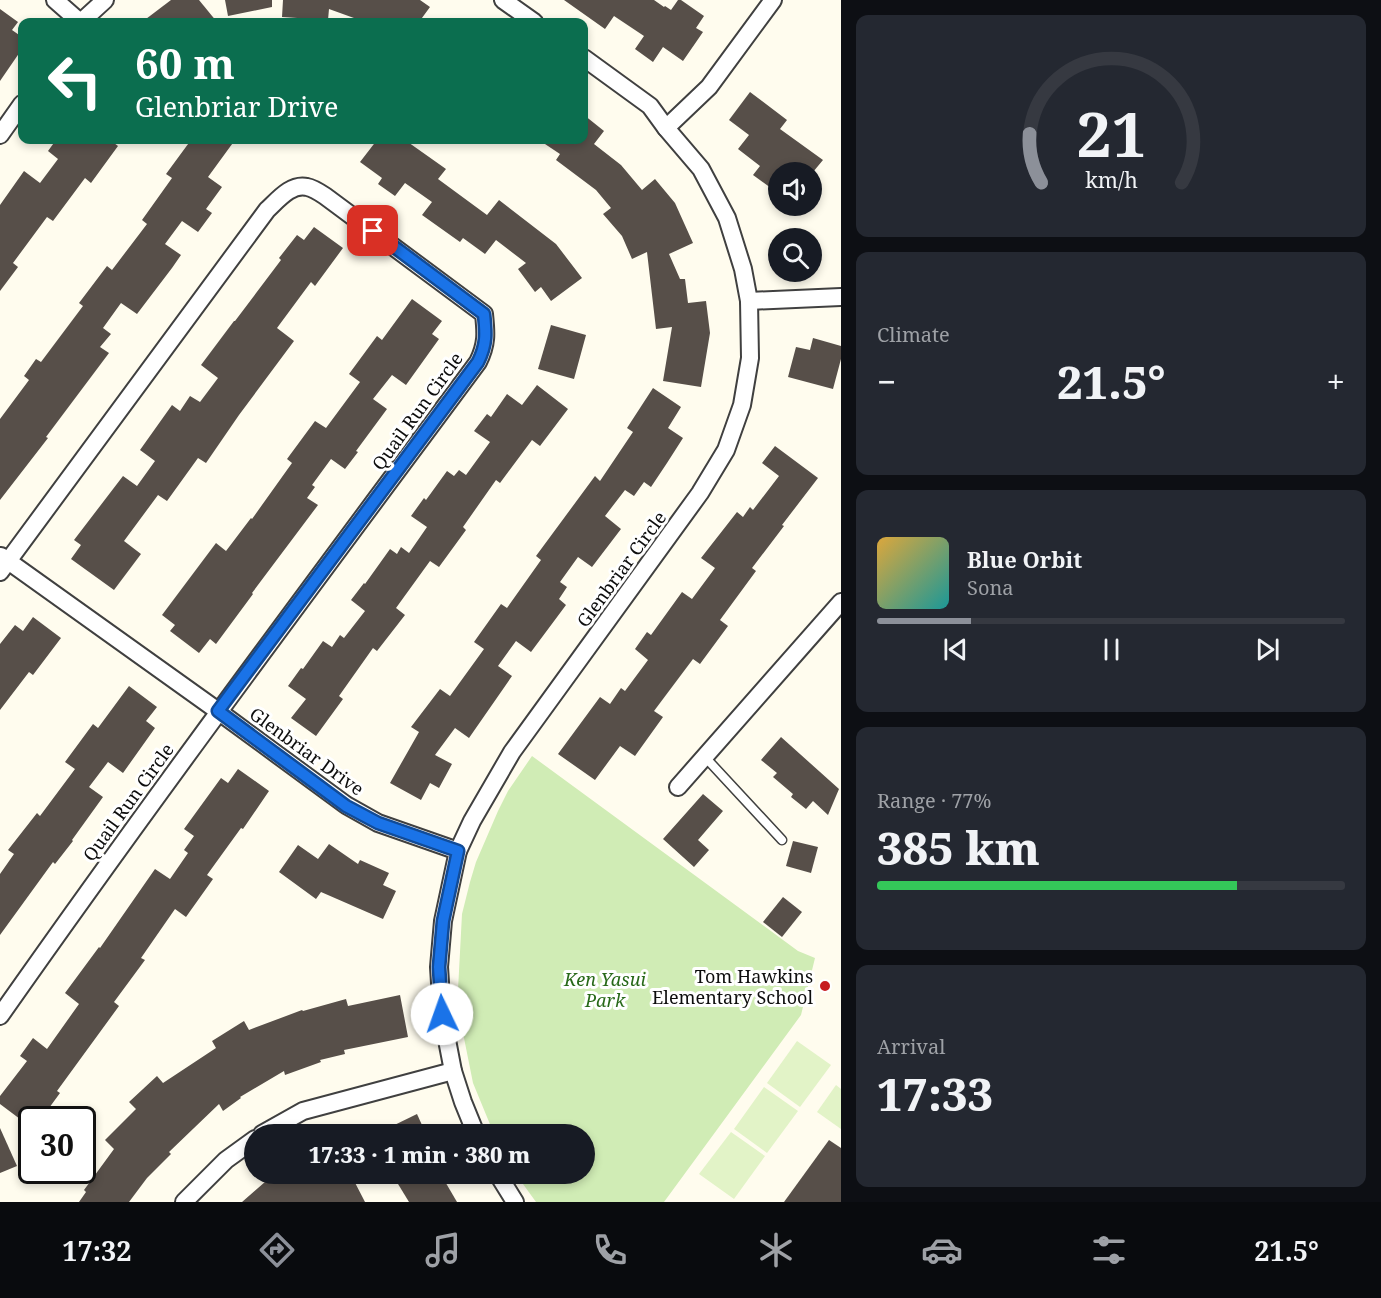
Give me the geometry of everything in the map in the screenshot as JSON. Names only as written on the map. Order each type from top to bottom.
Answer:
[{"type":"street","points":[[55,0],[76,18]]},
{"type":"street","points":[[85,18],[105,0]]},
{"type":"street","points":[[503,0],[528,18]]},
{"type":"street","points":[[666,128],[708,87],[772,0]]},
{"type":"street","name":"Glenbriar Circle","points":[[472,1124],[453,1071],[442,1014],[439,967],[443,921],[458,851],[472,821],[512,752],[700,493],[726,450],[742,405],[750,358],[749,301],[743,269],[728,218],[701,169],[650,106],[588,61]]},
{"type":"street","points":[[0,135],[18,110]]},
{"type":"street","name":"Quail Run Circle","points":[[0,1016],[218,711],[478,362],[486,338],[484,314],[325,195],[309,187],[301,186],[288,190],[267,210],[3,563]]},
{"type":"street","points":[[749,301],[841,297]]},
{"type":"street","name":"Glenbriar Drive","points":[[3,563],[218,711],[346,806],[378,823],[458,851]]},
{"type":"street","points":[[678,787],[841,602]]},
{"type":"street","points":[[280,1124],[303,1111],[453,1071]]},
{"type":"street","points":[[184,1202],[226,1160],[244,1147]]},
{"type":"street","points":[[504,1184],[515,1202]]},
{"type":"lane","points":[[705,757],[782,840]]},
{"type":"green space","name":"Ken Yasui Park","points":[[532,756],[798,951],[815,958],[801,1015],[664,1202],[536,1202],[523,1184],[595,1184],[595,1124],[490,1124],[473,1083],[461,1023],[458,990],[462,914],[476,862],[508,791]]},
{"type":"green space","points":[[797,1041],[831,1065],[800,1107],[767,1083]]},
{"type":"green space","points":[[836,1085],[841,1089],[841,1129],[817,1112]]},
{"type":"green space","points":[[764,1087],[798,1111],[767,1153],[734,1129]]},
{"type":"green space","points":[[731,1132],[765,1156],[734,1199],[699,1174]]},
{"type":"building","points":[[171,0],[199,0],[214,18],[147,18]]},
{"type":"building","points":[[225,0],[272,0],[272,7],[228,16]]},
{"type":"building","points":[[283,0],[420,0],[430,7],[422,18],[354,18],[329,9],[328,18],[282,17]]},
{"type":"building","points":[[564,0],[654,0],[671,10],[678,0],[681,0],[704,16],[696,28],[703,32],[683,61],[663,47],[653,62],[635,49],[644,36],[614,16],[605,29]]},
{"type":"building","points":[[0,9],[18,22],[12,30],[18,34],[18,55],[0,81]]},
{"type":"building","points":[[750,92],[787,120],[780,129],[823,160],[821,162],[768,162],[768,186],[753,175],[760,166],[738,149],[749,135],[729,120]]},
{"type":"building","points":[[588,118],[604,131],[594,144],[621,165],[642,190],[655,179],[675,203],[693,243],[669,254],[680,279],[685,279],[688,303],[706,301],[710,333],[701,387],[663,381],[672,327],[656,329],[647,252],[632,259],[622,236],[603,214],[611,208],[596,190],[556,160],[560,154],[545,144],[588,144]]},
{"type":"building","points":[[53,144],[115,144],[118,146],[91,183],[85,178],[53,221],[47,217],[13,263],[18,267],[0,291],[0,205],[24,171],[40,183],[58,159],[48,151]]},
{"type":"building","points":[[188,144],[232,144],[208,177],[222,187],[206,209],[212,213],[198,232],[182,221],[165,244],[181,255],[137,314],[121,303],[103,328],[111,334],[100,347],[109,353],[0,500],[0,419],[29,380],[24,376],[36,359],[41,362],[83,306],[79,303],[107,266],[112,270],[147,224],[142,220],[172,178],[166,174]]},
{"type":"building","points":[[374,144],[411,144],[446,169],[438,179],[487,215],[499,200],[556,244],[582,278],[551,301],[541,287],[535,292],[518,269],[526,263],[496,240],[485,254],[463,238],[460,242],[422,215],[432,202],[405,183],[395,196],[378,184],[382,178],[360,162]]},
{"type":"building","points":[[314,227],[343,248],[315,286],[311,282],[277,328],[294,341],[206,463],[198,458],[167,501],[158,495],[124,541],[141,554],[114,590],[71,559],[81,545],[74,540],[123,476],[137,486],[155,461],[140,450],[172,405],[180,411],[190,396],[200,402],[218,378],[201,365],[281,260],[279,258],[297,235],[304,240]]},
{"type":"building","points":[[412,299],[442,321],[432,334],[439,339],[406,385],[392,375],[373,399],[387,409],[356,451],[358,452],[345,469],[331,459],[312,485],[315,487],[307,498],[318,505],[216,644],[210,639],[199,653],[170,631],[175,625],[162,615],[216,543],[226,551],[252,519],[292,463],[287,459],[315,421],[326,428],[360,382],[349,374],[377,336],[382,340]]},
{"type":"building","points":[[551,325],[586,335],[574,379],[538,369]]},
{"type":"building","points":[[813,338],[841,346],[841,359],[833,389],[788,377],[796,347],[810,350]]},
{"type":"building","points":[[537,385],[568,409],[540,446],[532,440],[500,483],[496,480],[463,527],[466,530],[439,567],[430,561],[396,608],[405,615],[377,651],[373,648],[339,696],[343,699],[316,736],[291,718],[306,699],[288,686],[323,641],[332,647],[340,635],[344,638],[365,611],[351,600],[390,549],[397,554],[401,547],[409,553],[427,527],[411,516],[447,471],[454,476],[459,470],[466,475],[490,442],[474,431],[487,414],[491,417],[507,394],[522,405]]},
{"type":"building","points":[[653,388],[681,407],[668,428],[683,438],[667,463],[651,487],[644,482],[634,496],[625,490],[605,516],[621,529],[592,567],[578,557],[560,582],[567,587],[559,599],[566,605],[531,652],[516,641],[498,666],[512,676],[469,738],[455,728],[435,755],[452,764],[439,788],[430,783],[421,800],[390,783],[419,732],[411,727],[440,689],[450,696],[484,649],[474,642],[501,604],[507,608],[541,560],[536,556],[595,476],[600,481],[633,432],[627,428]]},
{"type":"building","points":[[775,446],[818,478],[752,568],[756,571],[720,620],[728,626],[700,664],[693,659],[654,711],[663,717],[635,756],[620,746],[595,780],[558,754],[600,697],[610,704],[621,688],[625,691],[648,660],[635,649],[647,632],[651,635],[682,592],[692,599],[715,568],[701,558],[737,512],[743,517],[750,507],[753,510],[779,476],[762,463]]},
{"type":"building","points":[[33,617],[61,638],[33,675],[29,672],[0,710],[0,644],[15,625],[23,631]]},
{"type":"building","points":[[129,686],[157,707],[146,721],[155,728],[123,773],[108,762],[89,787],[103,797],[73,841],[55,864],[53,862],[0,935],[0,874],[14,854],[8,850],[37,813],[40,816],[75,769],[65,762],[93,724],[98,728]]},
{"type":"building","points":[[781,737],[839,789],[828,815],[813,801],[806,809],[791,797],[793,794],[773,777],[777,773],[761,760]]},
{"type":"building","points":[[238,769],[269,791],[207,875],[213,879],[186,917],[175,909],[141,958],[145,960],[114,1002],[119,1006],[57,1091],[60,1093],[50,1106],[18,1106],[18,1118],[0,1104],[0,1096],[27,1061],[20,1056],[33,1038],[47,1049],[79,1004],[65,993],[100,948],[155,869],[170,879],[188,853],[184,850],[194,836],[184,829],[221,778],[228,783]]},
{"type":"building","points":[[703,794],[723,811],[698,840],[709,850],[694,867],[663,839]]},
{"type":"building","points":[[793,841],[818,847],[811,873],[786,866]]},
{"type":"building","points":[[329,844],[358,864],[360,860],[389,873],[383,885],[396,891],[383,919],[321,892],[316,899],[279,872],[298,845],[318,859]]},
{"type":"building","points":[[783,897],[802,912],[782,937],[763,922]]},
{"type":"building","points":[[400,995],[408,1037],[344,1050],[345,1054],[320,1060],[321,1062],[285,1075],[284,1071],[240,1097],[223,1111],[219,1104],[169,1152],[171,1154],[147,1178],[129,1202],[79,1202],[88,1184],[96,1184],[96,1174],[114,1149],[105,1140],[136,1109],[129,1102],[157,1076],[163,1083],[216,1048],[212,1041],[244,1021],[249,1030],[302,1010],[346,999],[348,1006]]},
{"type":"building","points":[[417,1114],[422,1124],[396,1124]]},
{"type":"building","points":[[0,1128],[17,1166],[0,1173]]},
{"type":"building","points":[[829,1140],[841,1148],[841,1202],[784,1202]]},
{"type":"building","points":[[263,1184],[356,1184],[365,1202],[242,1202]]},
{"type":"building","points":[[398,1184],[446,1184],[457,1202],[409,1202]]},
{"type":"place","name":"Tom Hawkins Elementary School","points":[[825,986]]},
{"type":"route","points":[[373,231],[484,314],[486,338],[483,352],[478,362],[218,711],[346,806],[378,823],[458,851],[443,921],[439,967],[442,1014]]}]
